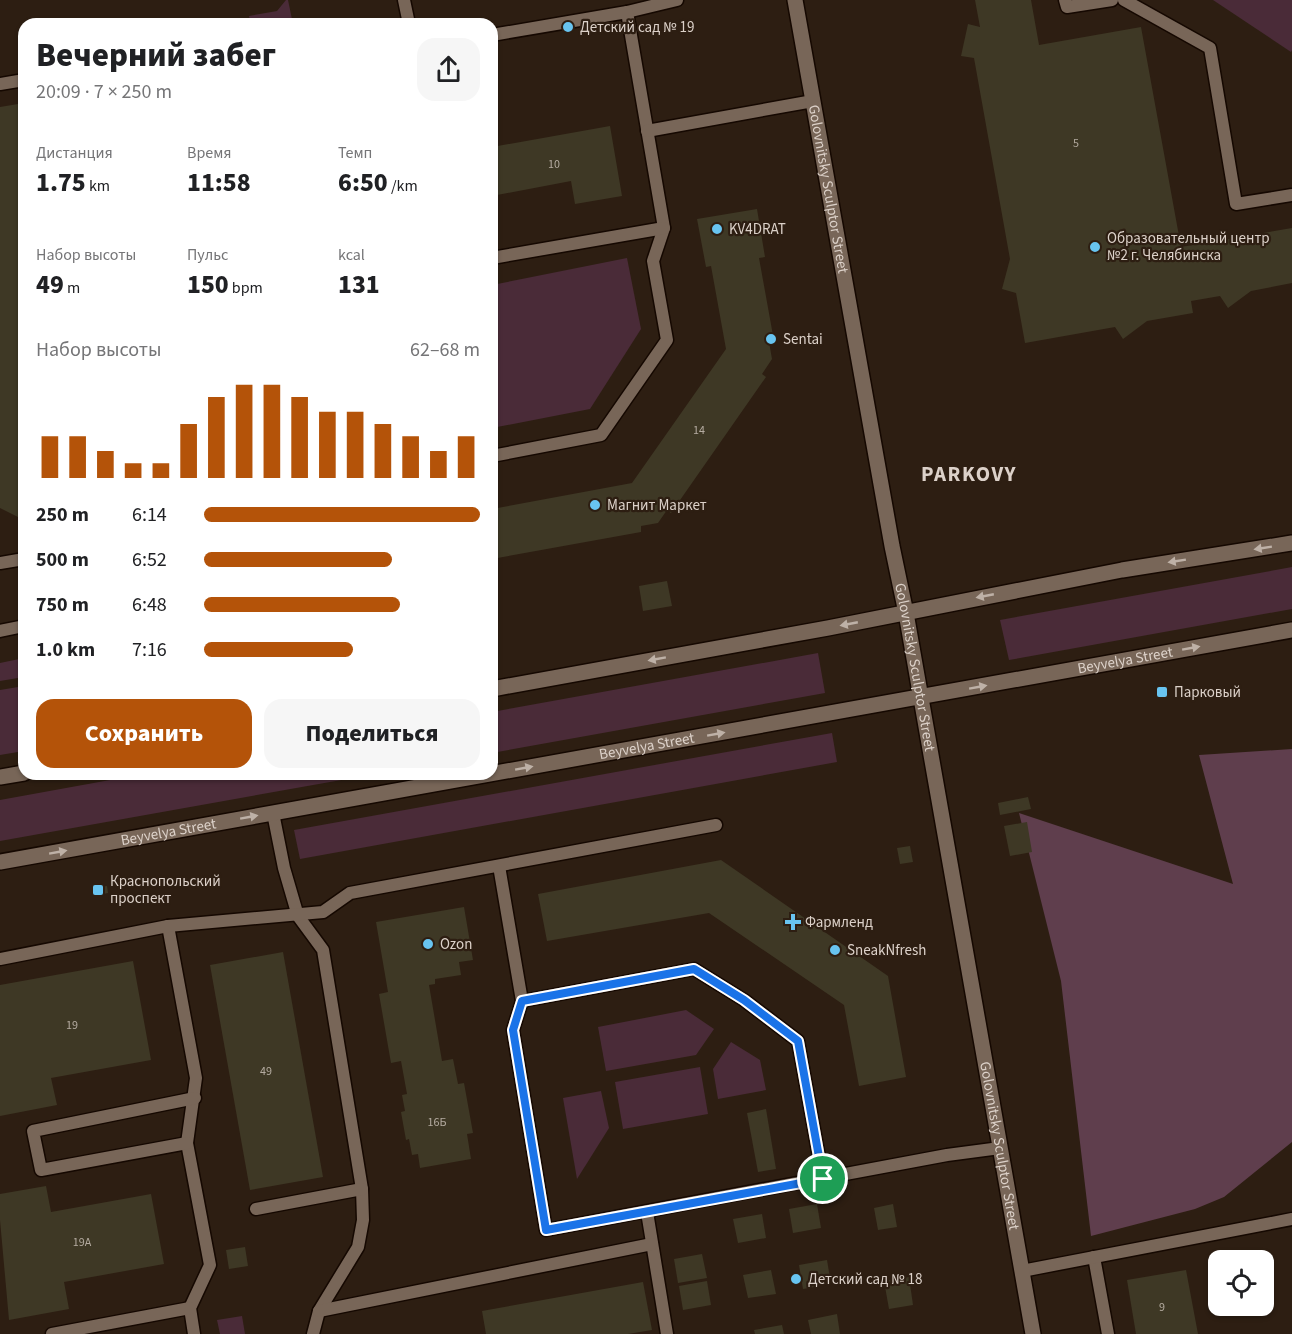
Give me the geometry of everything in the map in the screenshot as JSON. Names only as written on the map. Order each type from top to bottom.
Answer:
[{"type":"main road","name":"Golovnitsky Sculptor Street","points":[[795,0],[1033,1334]]},
{"type":"main road","points":[[498,688],[906,613],[1122,570],[1292,543]]},
{"type":"main road","name":"Beyvelya Street","points":[[498,773],[1292,630]]},
{"type":"main road","points":[[0,777],[18,774]]},
{"type":"main road","name":"Beyvelya Street","points":[[0,862],[457,780]]},
{"type":"lane","points":[[404,0],[408,18]]},
{"type":"lane","points":[[498,34],[627,12],[677,0]]},
{"type":"lane","points":[[1065,0],[1067,8],[1112,0]]},
{"type":"lane","points":[[1124,0],[1210,48],[1236,204],[1292,195]]},
{"type":"lane","points":[[498,455],[601,435],[667,340],[653,261],[664,228],[627,12]]},
{"type":"lane","points":[[0,84],[18,81]]},
{"type":"lane","points":[[647,131],[813,101]]},
{"type":"lane","points":[[498,257],[664,228]]},
{"type":"lane","points":[[0,563],[18,560]]},
{"type":"lane","points":[[0,631],[18,627]]},
{"type":"lane","points":[[273,813],[284,868],[298,916],[323,950],[362,1189],[363,1220],[358,1247],[319,1311],[314,1334]]},
{"type":"lane","points":[[0,959],[168,926],[323,912],[350,893],[716,825]]},
{"type":"lane","points":[[499,866],[522,1001],[513,1030],[546,1230],[947,1155],[1000,1148]]},
{"type":"lane","points":[[168,926],[196,1078],[187,1143],[210,1265],[190,1308],[194,1334]]},
{"type":"lane","points":[[522,1001],[694,969],[744,1000],[798,1041],[823,1179]]},
{"type":"lane","points":[[187,1143],[41,1170],[33,1131],[195,1098]]},
{"type":"lane","points":[[256,1209],[362,1189]]},
{"type":"lane","points":[[647,1212],[667,1334]]},
{"type":"lane","points":[[1022,1271],[1292,1219]]},
{"type":"lane","points":[[319,1311],[652,1245]]},
{"type":"lane","points":[[1094,1257],[1108,1334]]},
{"type":"lane","points":[[52,1334],[190,1308]]},
{"type":"shaded area","points":[[288,0],[292,18],[250,18],[249,16],[277,11]]},
{"type":"shaded area","points":[[1213,0],[1292,0],[1291,52]]},
{"type":"shaded area","points":[[627,258],[641,329],[590,409],[498,427],[498,284]]},
{"type":"shaded area","points":[[1292,567],[1292,609],[1009,660],[1000,620]]},
{"type":"shaded area","points":[[818,653],[825,693],[498,752],[498,711]]},
{"type":"shaded area","points":[[18,659],[18,678],[0,681],[0,663]]},
{"type":"shaded area","points":[[18,687],[18,752],[0,755],[0,690]]},
{"type":"shaded area","points":[[832,733],[837,762],[300,859],[294,830]]},
{"type":"shaded area","points":[[1292,749],[1292,1142],[1224,1197],[1195,1209],[1091,1236],[1061,981],[1019,813],[1233,884],[1199,755]]},
{"type":"shaded area","points":[[110,780],[341,780],[0,841],[0,800]]},
{"type":"shaded area","points":[[686,1010],[714,1029],[696,1055],[606,1071],[598,1027]]},
{"type":"shaded area","points":[[731,1042],[760,1060],[766,1090],[718,1099],[713,1069]]},
{"type":"shaded area","points":[[700,1067],[708,1114],[623,1129],[615,1082]]},
{"type":"shaded area","points":[[601,1091],[609,1128],[577,1179],[563,1098]]},
{"type":"shaded area","points":[[242,1316],[245,1334],[220,1334],[217,1320]]},
{"type":"building","points":[[975,0],[1031,0],[1039,45],[1141,27],[1181,247],[1292,228],[1292,283],[1251,291],[1228,308],[1220,296],[1191,301],[1193,313],[1147,321],[1123,339],[1115,327],[1025,343],[1016,293],[1002,289],[1010,259],[974,58],[961,56],[968,24],[980,27]]},
{"type":"building","points":[[18,104],[18,517],[0,508],[0,107]]},
{"type":"building","points":[[610,126],[622,196],[575,204],[571,181],[498,195],[498,146]]},
{"type":"building","points":[[757,209],[765,257],[759,258],[774,341],[769,342],[772,359],[762,374],[766,377],[671,513],[667,510],[658,523],[641,526],[641,532],[498,558],[498,508],[632,483],[726,349],[711,266],[706,267],[697,219]]},
{"type":"building","points":[[667,581],[672,606],[643,611],[639,586]]},
{"type":"building","points":[[1028,797],[1031,809],[1000,815],[998,803]]},
{"type":"building","points":[[1027,822],[1032,852],[1010,856],[1004,826]]},
{"type":"building","points":[[910,846],[913,862],[900,864],[897,848]]},
{"type":"building","points":[[721,860],[888,976],[906,1077],[859,1086],[844,1005],[709,913],[547,941],[538,894]]},
{"type":"building","points":[[107,886],[108,893],[93,896],[92,888]]},
{"type":"building","points":[[464,907],[473,960],[459,962],[461,975],[435,979],[435,984],[429,985],[442,1061],[453,1059],[458,1084],[464,1083],[473,1133],[467,1134],[471,1159],[420,1168],[418,1154],[412,1155],[409,1139],[406,1140],[401,1112],[405,1111],[402,1095],[407,1094],[401,1061],[391,1063],[379,994],[388,992],[376,922]]},
{"type":"building","points":[[283,952],[323,1177],[250,1190],[210,965]]},
{"type":"building","points":[[133,961],[151,1060],[51,1078],[57,1105],[0,1116],[0,985]]},
{"type":"building","points":[[766,1109],[776,1169],[758,1172],[747,1113]]},
{"type":"building","points":[[46,1186],[51,1212],[151,1194],[164,1264],[64,1282],[69,1309],[9,1320],[0,1220],[0,1194]]},
{"type":"building","points":[[817,1204],[821,1228],[793,1233],[789,1209]]},
{"type":"building","points":[[893,1204],[897,1227],[878,1230],[874,1208]]},
{"type":"building","points":[[762,1214],[766,1238],[738,1243],[733,1219]]},
{"type":"building","points":[[245,1247],[248,1266],[229,1269],[226,1250]]},
{"type":"building","points":[[702,1254],[707,1278],[678,1283],[674,1259]]},
{"type":"building","points":[[827,1260],[831,1284],[803,1289],[799,1265]]},
{"type":"building","points":[[771,1270],[776,1294],[748,1298],[743,1275]]},
{"type":"building","points":[[1186,1270],[1198,1334],[1136,1334],[1127,1280]]},
{"type":"building","points":[[909,1277],[913,1305],[889,1309],[884,1281]]},
{"type":"building","points":[[707,1281],[711,1305],[683,1310],[679,1286]]},
{"type":"building","points":[[643,1282],[652,1330],[628,1334],[486,1334],[482,1311]]},
{"type":"building","points":[[837,1314],[840,1334],[811,1334],[808,1320]]},
{"type":"building","points":[[782,1325],[784,1334],[755,1334],[754,1330]]},
{"type":"place","name":"Детский сад № 19","points":[[568,27]]},
{"type":"place","name":"KV4DRAT","points":[[717,229]]},
{"type":"place","name":"Образовательный центр №2 г. Челябинска","points":[[1095,247]]},
{"type":"place","name":"Sentai","points":[[771,339]]},
{"type":"place","name":"Магнит Маркет","points":[[595,505]]},
{"type":"place","name":"Парковый","points":[[1162,692]]},
{"type":"place","name":"Краснопольский проспект","points":[[98,890]]},
{"type":"place","name":"Фармленд","points":[[793,922]]},
{"type":"place","name":"Ozon","points":[[428,944]]},
{"type":"place","name":"SneakNfresh","points":[[835,950]]},
{"type":"place","name":"Детский сад № 18","points":[[796,1279]]},
{"type":"district","name":"PARKOVY","points":[[969,474]]},
{"type":"route","points":[[694,969],[744,1000],[798,1041],[823,1179],[546,1230],[513,1030],[522,1001],[694,969]]}]
